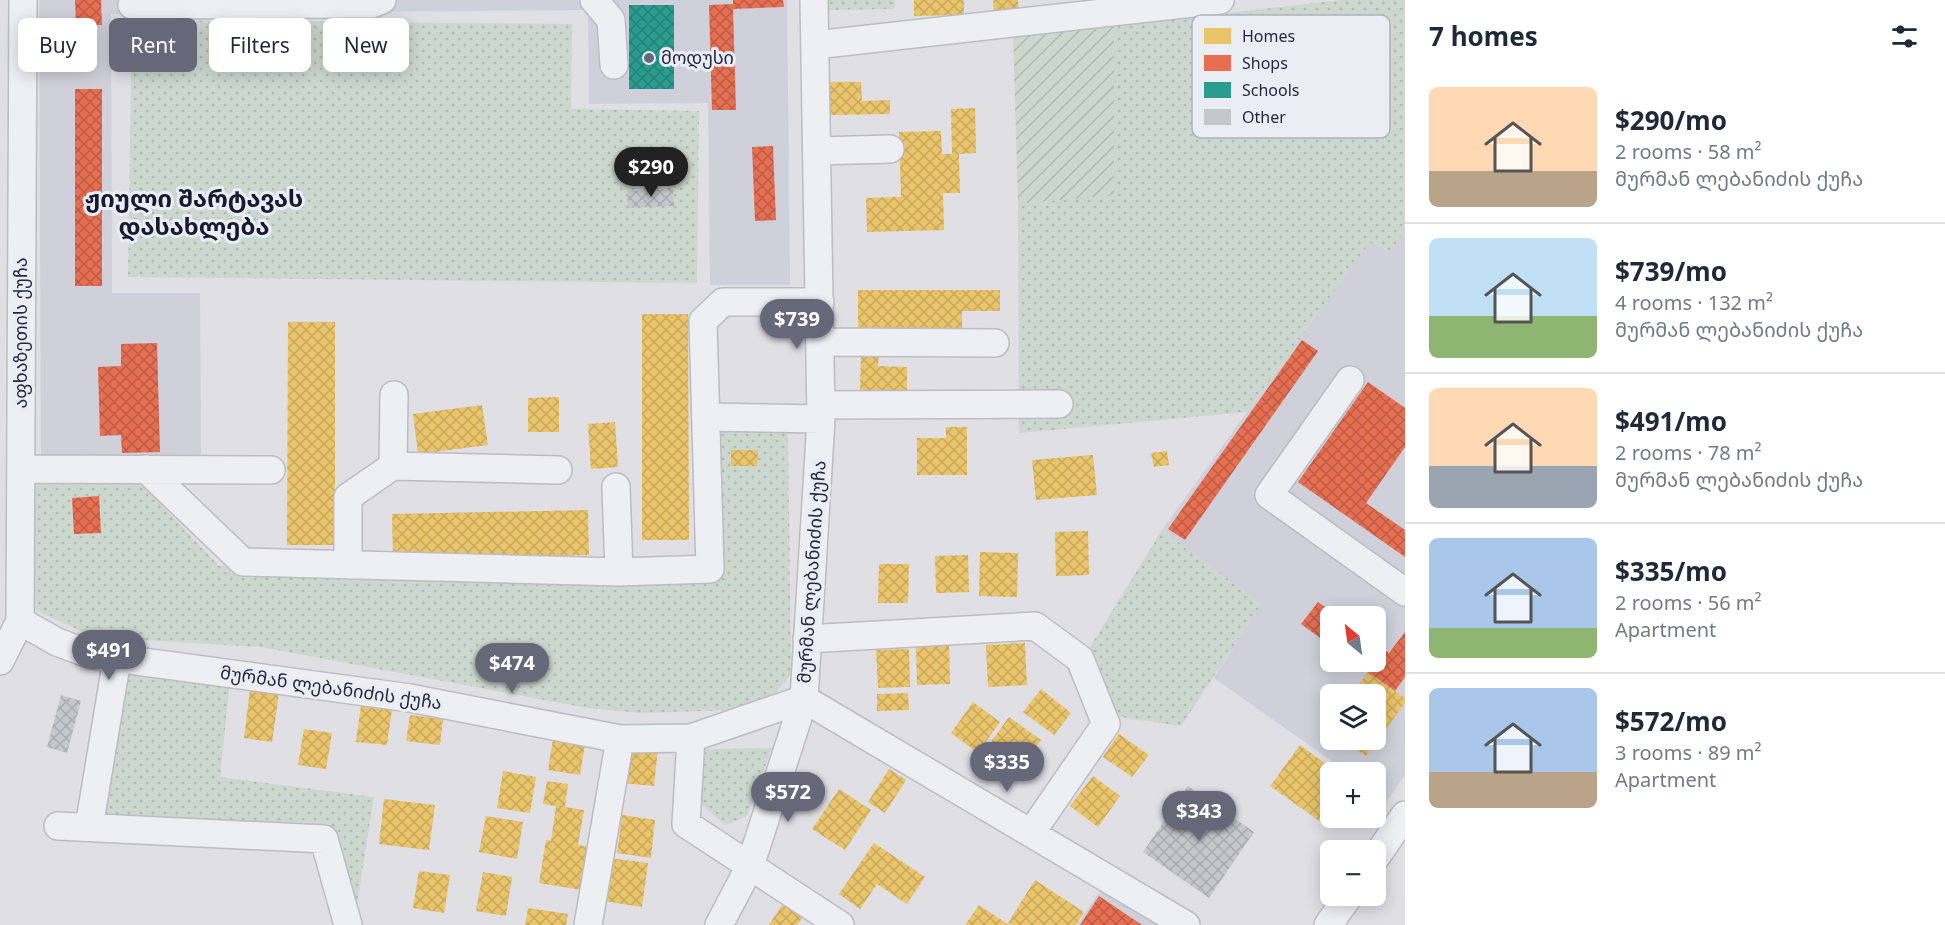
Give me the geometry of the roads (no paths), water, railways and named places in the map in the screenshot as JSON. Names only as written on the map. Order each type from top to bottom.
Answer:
[{"type":"street","name":"აფხაზეთის ქუჩა","points":[[0,661],[20,621],[21,469],[10,438],[11,215],[23,0]]},
{"type":"street","points":[[132,5],[345,2],[372,4],[382,0]]},
{"type":"street","points":[[594,0],[610,20],[614,65]]},
{"type":"street","name":"მურმან ლებანიძის ქუჩა","points":[[20,621],[57,642],[92,655],[410,698],[620,739],[691,738],[804,699],[821,412],[814,0]]},
{"type":"street","points":[[815,45],[1151,4],[1220,0]]},
{"type":"street","points":[[817,151],[890,149]]},
{"type":"street","points":[[146,469],[243,562],[619,572],[710,569],[703,321],[723,302],[820,302]]},
{"type":"street","points":[[820,342],[995,343]]},
{"type":"street","points":[[1350,380],[1269,495],[1405,592]]},
{"type":"street","points":[[393,466],[394,395]]},
{"type":"street","points":[[706,417],[1059,404]]},
{"type":"street","points":[[348,565],[348,497],[393,466],[558,470]]},
{"type":"street","points":[[21,469],[271,470]]},
{"type":"street","points":[[616,487],[619,572]]},
{"type":"street","points":[[807,639],[1035,626],[1080,659],[1106,724],[1031,833]]},
{"type":"street","points":[[89,827],[117,659]]},
{"type":"street","points":[[719,925],[750,866],[804,699],[1186,925]]},
{"type":"street","points":[[691,738],[686,824],[840,925]]},
{"type":"street","points":[[588,925],[620,739]]},
{"type":"street","points":[[1386,843],[1405,815]]},
{"type":"street","points":[[58,826],[324,839],[348,925]]},
{"type":"street","points":[[1328,925],[1342,906]]},
{"type":"place","name":"მოდუსი","points":[[649,58]]},
{"type":"district","name":"ჟიული შარტავას დასახლება","points":[[194,213]]}]
